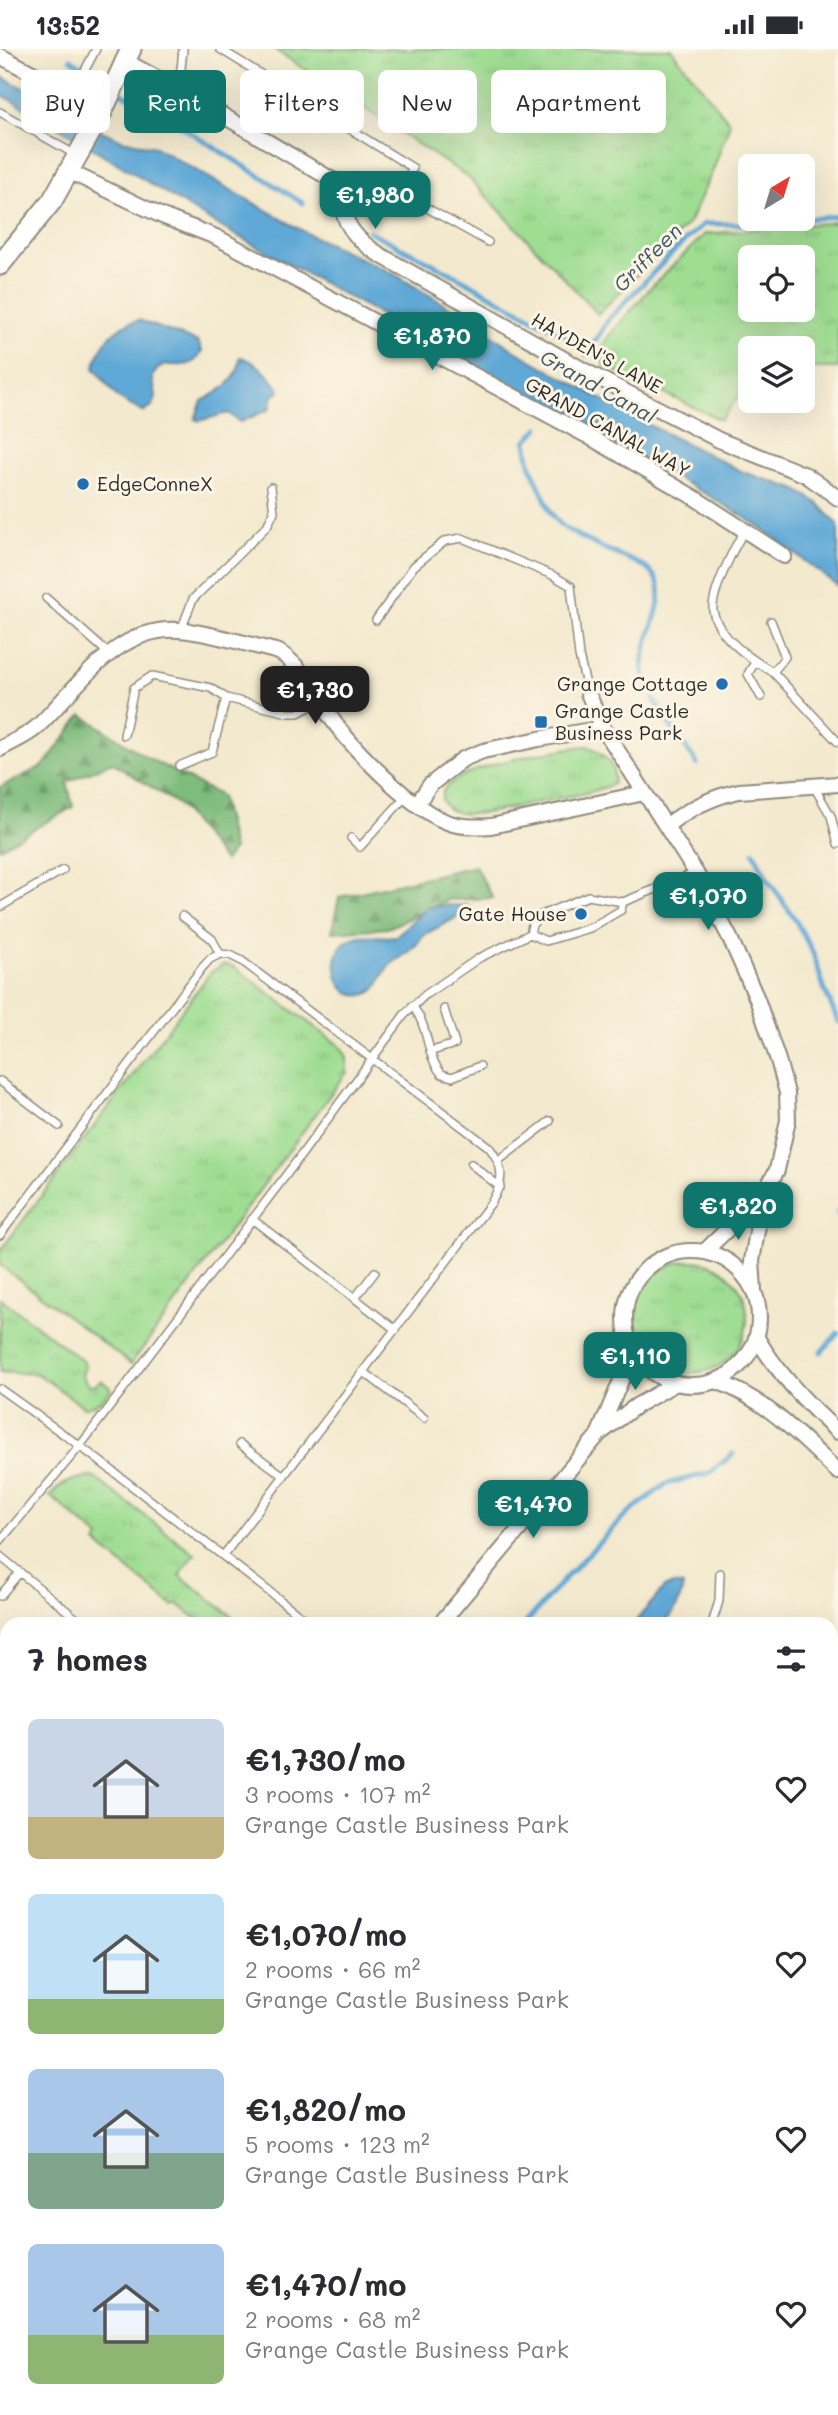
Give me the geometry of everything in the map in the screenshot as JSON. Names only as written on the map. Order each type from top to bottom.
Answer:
[{"type":"main road","points":[[110,86],[125,63]]},
{"type":"main road","points":[[0,265],[40,218],[77,160],[87,133]]},
{"type":"street","points":[[0,56],[25,70]]},
{"type":"street","points":[[226,118],[346,187]]},
{"type":"street","name":"GRAND CANAL WAY","points":[[77,160],[162,216],[216,237],[586,435],[695,498],[784,556]]},
{"type":"street","name":"HAYDEN'S LANE","points":[[346,187],[342,205],[349,226],[366,246],[380,255],[587,372],[719,440],[806,475],[838,498]]},
{"type":"street","points":[[0,749],[35,729],[121,645],[148,632],[181,630],[279,652],[293,661],[303,671],[336,725],[357,749],[412,800],[445,821],[476,827],[644,793]]},
{"type":"street","points":[[588,693],[603,728],[696,873],[730,938],[757,999],[787,1093],[788,1120],[777,1170],[763,1195],[705,1251]]},
{"type":"street","points":[[412,800],[463,759],[504,747],[603,728]]},
{"type":"street","points":[[666,826],[724,795],[838,784]]},
{"type":"street","points":[[628,1339],[637,1357],[651,1371],[676,1383],[693,1385],[716,1381],[744,1360],[757,1338],[759,1313],[754,1292],[752,1261],[763,1195]]},
{"type":"street","points":[[598,1434],[625,1371],[628,1339],[625,1319],[627,1299],[635,1281],[648,1266],[666,1256],[685,1251],[705,1251],[725,1259],[742,1273],[754,1292]]},
{"type":"street","points":[[757,1338],[785,1378],[838,1432]]},
{"type":"street","points":[[716,1381],[739,1389],[768,1407],[838,1472]]},
{"type":"street","points":[[446,1617],[598,1434],[636,1406],[676,1383]]},
{"type":"lane","points":[[86,70],[96,49]]},
{"type":"lane","points":[[181,70],[183,49]]},
{"type":"lane","points":[[220,49],[413,168],[389,212],[346,187]]},
{"type":"lane","points":[[0,112],[77,160]]},
{"type":"lane","points":[[400,193],[488,242]]},
{"type":"lane","points":[[181,630],[193,600],[267,526],[274,512],[271,487]]},
{"type":"lane","points":[[745,530],[724,570],[713,609],[719,625],[755,662],[773,672],[838,742]]},
{"type":"lane","points":[[376,620],[414,566],[444,541],[462,538],[552,575],[571,586],[579,656],[588,693]]},
{"type":"lane","points":[[46,598],[109,654]]},
{"type":"lane","points":[[771,621],[785,657],[773,672]]},
{"type":"lane","points":[[755,662],[748,674],[761,697]]},
{"type":"lane","points":[[124,734],[134,688],[152,676],[211,688],[226,698],[288,713],[298,713],[321,701]]},
{"type":"lane","points":[[179,766],[212,752],[226,698]]},
{"type":"lane","points":[[813,785],[831,816],[838,844]]},
{"type":"lane","points":[[351,838],[360,847],[412,800]]},
{"type":"lane","points":[[0,907],[63,870]]},
{"type":"lane","points":[[530,934],[532,925],[539,916],[588,896],[623,902],[696,873]]},
{"type":"lane","points":[[0,1541],[79,1446],[412,1006],[479,958],[530,934],[546,940],[590,927],[621,910],[623,902]]},
{"type":"lane","points":[[182,916],[212,939],[220,954]]},
{"type":"lane","points":[[0,1235],[202,968],[220,954],[242,961],[489,1147],[498,1161],[502,1177],[491,1203],[223,1556]]},
{"type":"lane","points":[[412,1006],[422,1017],[437,1069],[446,1077],[480,1066]]},
{"type":"lane","points":[[432,1051],[455,1044],[444,1009]]},
{"type":"lane","points":[[0,1081],[59,1126]]},
{"type":"lane","points":[[498,1161],[550,1121]]},
{"type":"lane","points":[[471,1164],[500,1187]]},
{"type":"lane","points":[[252,1219],[396,1329]]},
{"type":"lane","points":[[355,1298],[374,1272]]},
{"type":"lane","points":[[363,1372],[424,1417]]},
{"type":"lane","points":[[0,1389],[79,1446],[302,1617]]},
{"type":"lane","points":[[240,1444],[284,1476]]},
{"type":"lane","points":[[0,1556],[75,1617]]},
{"type":"lane","points":[[0,1596],[20,1572]]},
{"type":"lane","points":[[714,1617],[719,1601],[720,1573]]},
{"type":"green space","points":[[274,49],[671,49],[730,123],[713,170],[689,223],[598,314],[469,178],[401,133],[477,133],[477,70],[378,70],[378,118],[364,109],[364,70],[306,70]]},
{"type":"green space","points":[[838,222],[838,368],[815,368],[815,336],[738,336],[738,397],[721,420],[605,366],[599,353],[608,337],[652,286],[705,234],[738,231],[816,231],[816,224]]},
{"type":"green space","points":[[82,715],[148,758],[221,796],[233,850],[224,861],[179,805],[112,762],[67,782],[73,807],[0,848],[0,787],[43,766]]},
{"type":"green space","points":[[587,746],[608,761],[613,771],[613,784],[577,795],[480,814],[455,812],[448,809],[443,802],[444,790],[456,780],[476,770],[528,756]]},
{"type":"green space","points":[[475,866],[493,898],[448,900],[388,928],[332,932],[339,897]]},
{"type":"green space","points":[[224,964],[234,967],[340,1046],[347,1057],[347,1072],[131,1364],[0,1265],[0,1251],[211,972]]},
{"type":"green space","points":[[691,1261],[712,1265],[731,1277],[743,1296],[747,1317],[743,1338],[731,1357],[712,1369],[691,1373],[670,1369],[651,1357],[639,1338],[635,1317],[639,1296],[651,1277],[670,1265]]},
{"type":"green space","points":[[0,1298],[84,1362],[82,1375],[86,1382],[93,1386],[101,1380],[112,1389],[109,1393],[96,1403],[84,1407],[38,1374],[0,1372]]},
{"type":"green space","points":[[95,1478],[195,1554],[179,1575],[233,1617],[194,1617],[178,1604],[173,1606],[96,1543],[100,1538],[50,1496],[67,1482]]},
{"type":"water","points":[[0,76],[21,87],[21,106],[0,94]]},
{"type":"water","points":[[68,133],[106,133],[122,140],[155,147],[310,235],[392,273],[517,352],[641,421],[743,472],[795,489],[818,503],[838,525],[838,586],[757,525],[706,494],[214,223]]},
{"type":"water","points":[[139,320],[198,342],[202,351],[190,363],[164,365],[159,368],[153,379],[155,400],[152,407],[143,412],[118,398],[94,368],[109,337],[122,327]]},
{"type":"water","points":[[240,357],[263,370],[280,391],[273,396],[270,409],[240,422],[228,413],[199,421],[195,419],[202,401],[233,379]]},
{"type":"water","points":[[446,905],[471,906],[424,935],[412,949],[389,966],[371,992],[356,995],[341,985],[337,976],[337,956],[348,940],[360,936],[396,936],[427,908]]},
{"type":"water","points":[[673,1584],[683,1586],[671,1615],[639,1617],[664,1588]]},
{"type":"waterway","points":[[71,59],[87,70]]},
{"type":"waterway","points":[[117,90],[303,203]]},
{"type":"waterway","name":"Griffeen","points":[[586,355],[609,319],[678,247],[704,224],[755,224],[838,216]]},
{"type":"waterway","points":[[369,231],[590,349]]},
{"type":"waterway","name":"Griffeen","points":[[539,428],[526,441],[528,456],[549,509],[557,520],[579,536],[644,567],[656,579],[659,599],[645,650],[644,672],[659,708],[697,764]]},
{"type":"waterway","name":"Griffeen","points":[[754,852],[766,877],[796,921],[813,953],[838,1022]]},
{"type":"waterway","name":"Griffeen","points":[[821,1352],[838,1333]]},
{"type":"waterway","name":"Griffeen","points":[[531,1617],[626,1515],[666,1484],[710,1473],[733,1454]]},
{"type":"place","name":"EdgeConneX","points":[[83,484]]},
{"type":"place","name":"Grange Cottage","points":[[722,684]]},
{"type":"place","name":"Grange Castle Business Park","points":[[541,722]]},
{"type":"place","name":"Gate House","points":[[581,914]]},
{"type":"water label","name":"Grand Canal","points":[[598,387]]}]
